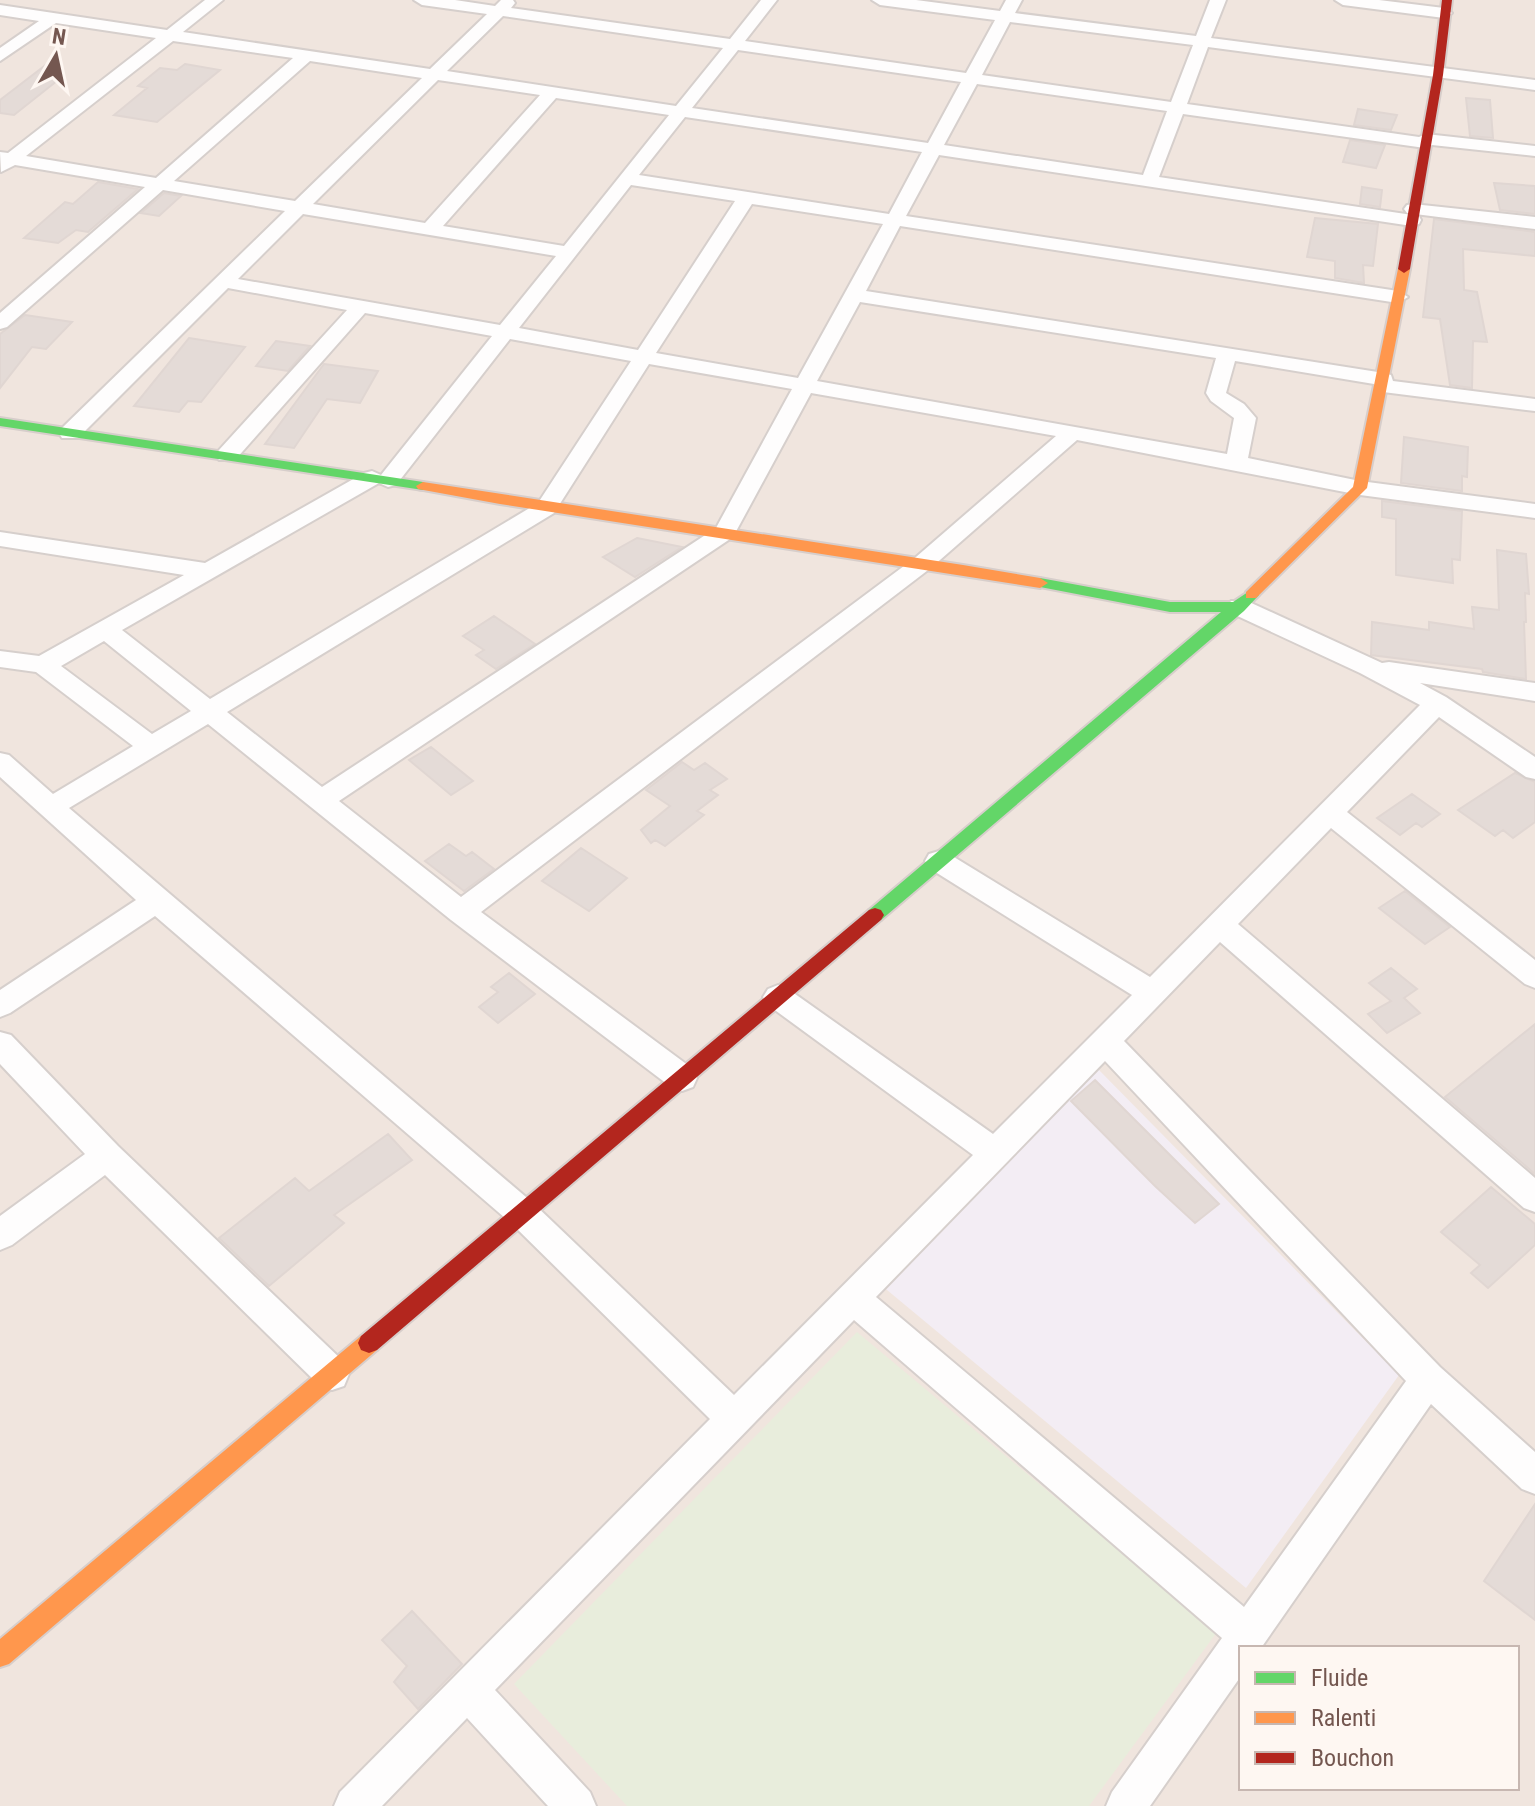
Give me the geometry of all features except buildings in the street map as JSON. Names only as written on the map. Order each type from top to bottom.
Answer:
[{"type":"main road","points":[[0,1655],[1239,607],[1360,488],[1384,382],[1438,75],[1446,6]]},
{"type":"main road","points":[[1,423],[227,455],[546,508],[924,562],[1170,607],[1239,607]]},
{"type":"street","points":[[4,161],[215,0]]},
{"type":"street","points":[[422,0],[505,6],[734,44],[1177,107],[1426,141],[1535,151]]},
{"type":"street","points":[[43,665],[380,479],[506,332],[769,0]]},
{"type":"street","points":[[880,0],[1009,8],[1202,43],[1535,85]]},
{"type":"street","points":[[1149,181],[1218,0]]},
{"type":"street","points":[[1343,0],[1446,6]]},
{"type":"street","points":[[70,433],[505,6]]},
{"type":"street","points":[[320,801],[725,532],[1009,8]]},
{"type":"street","points":[[0,10],[1149,181],[1412,215],[1535,223]]},
{"type":"street","points":[[0,56],[53,18]]},
{"type":"street","points":[[0,323],[306,56]]},
{"type":"street","points":[[429,230],[552,92]]},
{"type":"street","points":[[4,161],[569,253]]},
{"type":"street","points":[[627,179],[1398,297]]},
{"type":"street","points":[[51,807],[546,508],[641,356],[747,197]]},
{"type":"street","points":[[224,282],[1236,462],[1360,488],[1535,511]]},
{"type":"street","points":[[855,295],[1535,405]]},
{"type":"street","points":[[227,455],[361,306]]},
{"type":"street","points":[[1227,354],[1216,393],[1245,418],[1236,462]]},
{"type":"street","points":[[461,912],[924,562],[1073,433]]},
{"type":"street","points":[[0,539],[209,571]]},
{"type":"street","points":[[1239,607],[1369,667],[1437,703],[1535,770]]},
{"type":"street","points":[[106,630],[461,912],[682,1078]]},
{"type":"street","points":[[0,659],[43,665],[151,746]]},
{"type":"street","points":[[1369,667],[1535,692]]},
{"type":"street","points":[[354,1806],[1437,703]]},
{"type":"street","points":[[0,762],[156,901],[522,1213],[734,1419]]},
{"type":"street","points":[[1329,812],[1535,976]]},
{"type":"street","points":[[939,861],[1152,993]]},
{"type":"street","points":[[0,1005],[156,901]]},
{"type":"street","points":[[1219,924],[1535,1198]]},
{"type":"street","points":[[778,997],[995,1153]]},
{"type":"street","points":[[1105,1041],[1428,1379],[1535,1476]]},
{"type":"street","points":[[0,1044],[107,1156],[332,1374]]},
{"type":"street","points":[[0,1235],[107,1156]]},
{"type":"street","points":[[853,1298],[1247,1634]]},
{"type":"street","points":[[1126,1806],[1428,1379]]},
{"type":"street","points":[[468,1690],[576,1806]]},
{"type":"shaded area","points":[[0,0],[1535,0],[1535,1806],[0,1806]]},
{"type":"shaded area","points":[[1097,1068],[1399,1375],[1246,1588],[881,1285]]},
{"type":"green space","points":[[857,1332],[1217,1632],[1089,1806],[627,1806],[514,1684]]},
{"type":"traffic: fast","points":[[0,422],[423,486]]},
{"type":"traffic: fast","points":[[1040,583],[1170,607],[1239,607]]},
{"type":"traffic: fast","points":[[875,915],[1251,595]]},
{"type":"traffic: slow","points":[[1251,595],[1360,488],[1404,269]]},
{"type":"traffic: slow","points":[[423,486],[1040,583]]},
{"type":"traffic: slow","points":[[0,1655],[369,1343]]},
{"type":"traffic: jam","points":[[1404,269],[1438,75],[1447,0]]},
{"type":"traffic: jam","points":[[369,1343],[875,915]]}]
